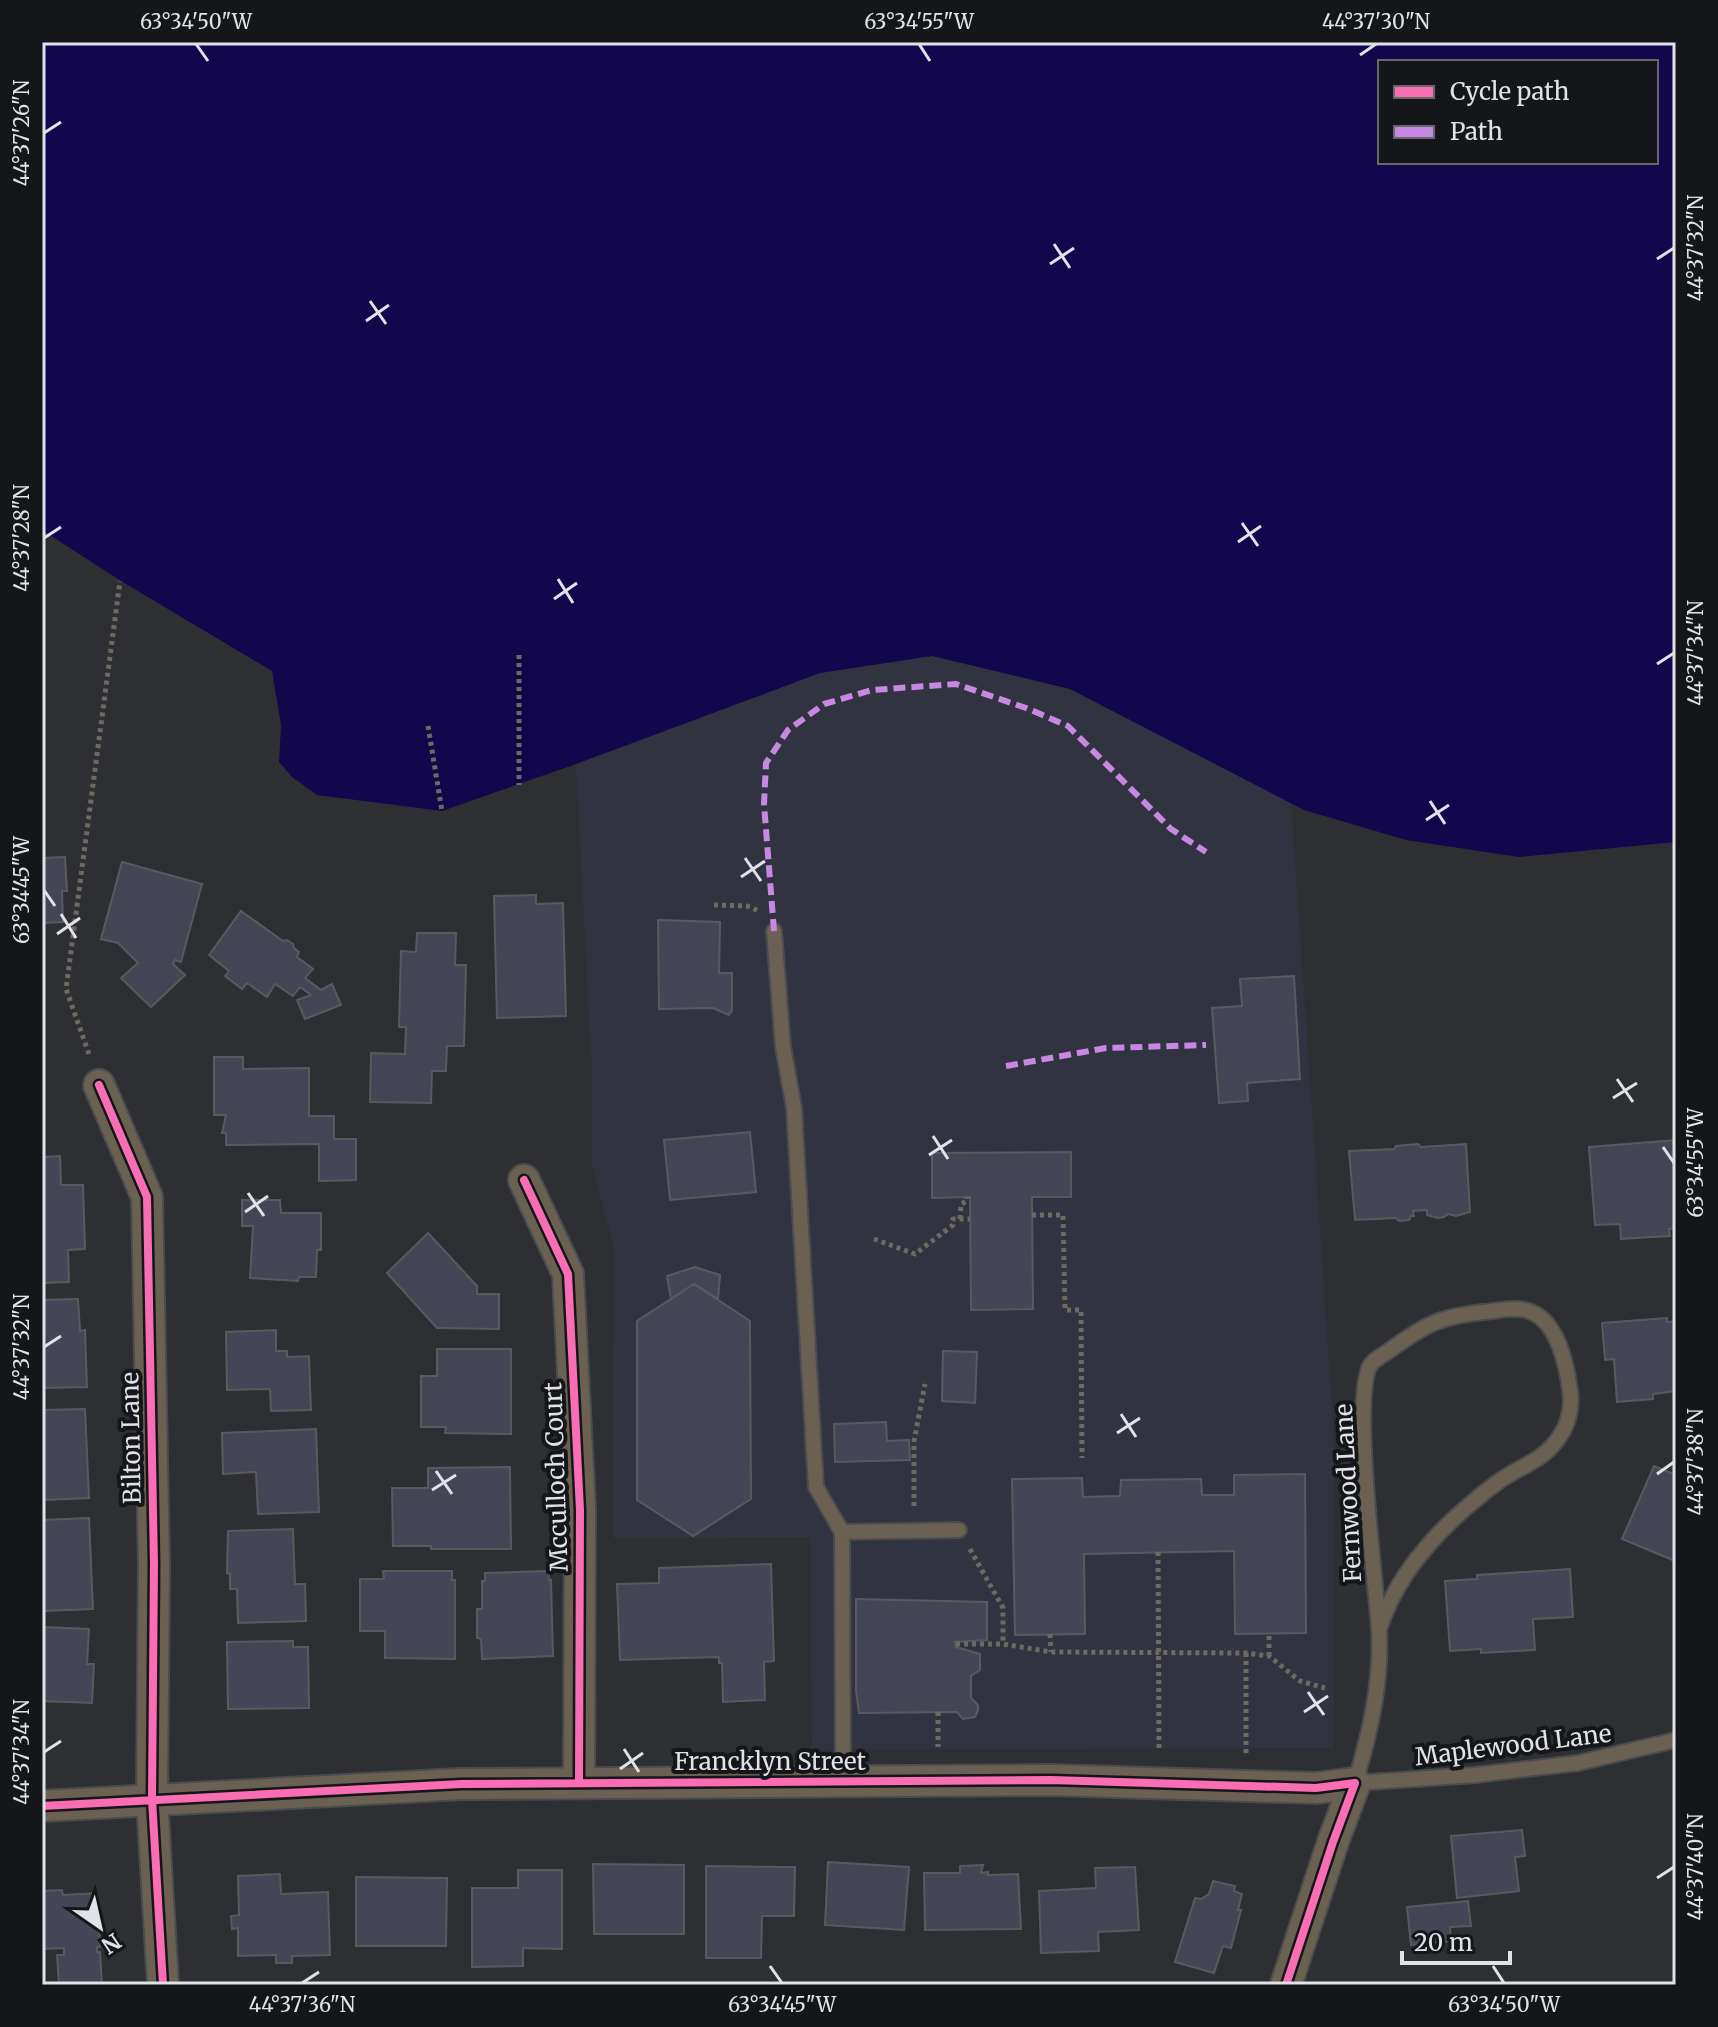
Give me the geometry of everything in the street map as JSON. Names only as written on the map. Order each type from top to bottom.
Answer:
[{"type":"street","name":"Bilton Lane","points":[[99,1085],[147,1197],[154,1564],[152,1799],[163,1985]]},
{"type":"street","name":"Mcculloch Court","points":[[524,1180],[568,1274],[580,1510],[579,1783]]},
{"type":"street","name":"Francklyn Street","points":[[42,1806],[461,1784],[1051,1780],[1316,1788],[1355,1783]]},
{"type":"street","points":[[1286,1985],[1355,1783]]},
{"type":"lane","points":[[774,931],[783,1047],[794,1108],[816,1487],[842,1532],[843,1780]]},
{"type":"lane","name":"Fernwood Lane","points":[[1355,1783],[1374,1713],[1379,1630],[1364,1435],[1365,1388],[1371,1364],[1423,1326],[1439,1320],[1498,1310],[1532,1312],[1550,1327],[1568,1375],[1570,1414],[1563,1433],[1551,1448],[1499,1481],[1433,1539],[1387,1604],[1379,1630]]},
{"type":"lane","points":[[842,1532],[959,1530]]},
{"type":"lane","name":"Maplewood Lane","points":[[1355,1783],[1475,1775],[1578,1763],[1676,1740]]},
{"type":"path","points":[[99,1085],[66,989],[120,581]]},
{"type":"path","points":[[519,655],[519,785]]},
{"type":"path","points":[[428,726],[442,811]]},
{"type":"path","points":[[714,905],[752,907],[774,931]]},
{"type":"path","points":[[960,1219],[961,1204],[967,1201],[967,1197]]},
{"type":"path","points":[[1032,1215],[1063,1215],[1065,1310],[1081,1310],[1082,1458]]},
{"type":"path","points":[[874,1239],[915,1254],[953,1225],[953,1219],[970,1219]]},
{"type":"path","points":[[913,1530],[914,1441],[925,1384]]},
{"type":"path","points":[[959,1530],[1003,1608],[1003,1644]]},
{"type":"path","points":[[1158,1552],[1159,1783]]},
{"type":"path","points":[[1050,1634],[1051,1652]]},
{"type":"path","points":[[1269,1634],[1269,1656]]},
{"type":"path","points":[[956,1644],[1003,1644],[1051,1652],[1246,1653],[1269,1656],[1300,1681],[1325,1688]]},
{"type":"path","points":[[1246,1653],[1246,1786]]},
{"type":"shaded area","points":[[42,42],[1676,42],[1676,842],[1519,857],[1406,840],[1304,810],[1070,689],[932,656],[820,673],[442,811],[317,795],[292,777],[279,762],[281,725],[272,671],[42,530]]},
{"type":"shaded area","points":[[932,656],[1070,689],[1291,802],[1334,1437],[1334,1748],[812,1750],[810,1537],[613,1538],[614,1249],[592,1165],[592,1073],[576,764],[820,673]]},
{"type":"building","points":[[65,857],[67,891],[62,891],[63,922],[42,923],[42,858]]},
{"type":"building","points":[[122,862],[202,884],[181,962],[175,960],[173,964],[185,975],[151,1007],[121,978],[138,963],[118,943],[101,939]]},
{"type":"building","points":[[536,895],[536,904],[563,903],[566,1016],[497,1018],[494,896]]},
{"type":"building","points":[[241,911],[283,941],[293,944],[299,952],[297,957],[313,969],[305,978],[321,990],[332,984],[341,1005],[305,1019],[297,1000],[311,995],[300,987],[293,996],[275,984],[267,997],[247,983],[242,989],[225,976],[229,971],[209,955]]},
{"type":"building","points":[[658,920],[720,922],[719,973],[732,973],[732,1010],[729,1015],[713,1008],[659,1009]]},
{"type":"building","points":[[417,933],[456,933],[455,965],[466,965],[464,1046],[447,1046],[446,1071],[432,1071],[431,1103],[370,1102],[371,1053],[405,1054],[406,1027],[399,1027],[401,951],[416,952]]},
{"type":"building","points":[[1294,976],[1300,1079],[1247,1083],[1248,1101],[1219,1103],[1212,1008],[1242,1006],[1240,979]]},
{"type":"building","points":[[214,1057],[243,1057],[243,1069],[309,1068],[309,1116],[334,1116],[334,1139],[356,1139],[356,1180],[319,1181],[319,1144],[226,1145],[226,1133],[222,1133],[226,1115],[214,1115]]},
{"type":"building","points":[[750,1132],[756,1192],[670,1200],[664,1140]]},
{"type":"building","points":[[1676,1140],[1676,1228],[1669,1229],[1670,1236],[1621,1239],[1620,1224],[1595,1225],[1589,1147]]},
{"type":"building","points":[[1418,1144],[1421,1147],[1466,1144],[1470,1212],[1438,1218],[1427,1215],[1427,1210],[1413,1211],[1414,1216],[1409,1220],[1355,1220],[1349,1151],[1394,1149],[1396,1146]]},
{"type":"building","points":[[1071,1152],[1071,1197],[1032,1197],[1033,1309],[971,1310],[970,1197],[932,1198],[932,1153]]},
{"type":"building","points":[[60,1156],[61,1185],[83,1185],[85,1249],[68,1250],[69,1282],[42,1283],[42,1157]]},
{"type":"building","points":[[242,1200],[280,1200],[281,1213],[321,1213],[321,1250],[317,1250],[316,1277],[299,1277],[298,1281],[250,1278],[253,1226],[242,1226]]},
{"type":"building","points":[[428,1233],[477,1286],[477,1294],[499,1294],[499,1329],[437,1328],[387,1273]]},
{"type":"building","points":[[695,1267],[720,1275],[718,1299],[694,1284],[671,1299],[667,1276]]},
{"type":"building","points":[[694,1284],[750,1321],[751,1499],[693,1536],[637,1500],[637,1321]]},
{"type":"building","points":[[78,1299],[80,1331],[85,1330],[87,1387],[42,1388],[42,1300]]},
{"type":"building","points":[[1667,1318],[1667,1322],[1676,1321],[1676,1391],[1653,1394],[1653,1399],[1617,1402],[1614,1359],[1605,1360],[1602,1323]]},
{"type":"building","points":[[276,1330],[276,1351],[287,1351],[287,1357],[309,1356],[311,1410],[271,1411],[270,1389],[227,1390],[226,1332]]},
{"type":"building","points":[[437,1349],[511,1349],[511,1434],[445,1433],[446,1427],[421,1427],[421,1376],[437,1376]]},
{"type":"building","points":[[943,1351],[977,1352],[975,1403],[942,1401]]},
{"type":"building","points":[[85,1409],[89,1498],[44,1500],[42,1410]]},
{"type":"building","points":[[886,1422],[887,1441],[909,1440],[910,1460],[835,1462],[834,1424]]},
{"type":"building","points":[[316,1429],[319,1512],[258,1514],[256,1472],[223,1474],[222,1433]]},
{"type":"building","points":[[1654,1466],[1676,1475],[1675,1561],[1622,1539]]},
{"type":"building","points":[[510,1467],[511,1549],[393,1546],[392,1488],[428,1488],[428,1468]]},
{"type":"building","points":[[1305,1474],[1306,1633],[1235,1634],[1234,1551],[1084,1554],[1085,1634],[1015,1635],[1012,1479],[1082,1478],[1083,1497],[1120,1496],[1121,1480],[1201,1479],[1202,1495],[1234,1495],[1234,1475]]},
{"type":"building","points":[[89,1518],[93,1609],[43,1611],[42,1520]]},
{"type":"building","points":[[293,1529],[295,1584],[305,1584],[306,1621],[238,1623],[237,1589],[230,1589],[230,1574],[227,1573],[228,1531]]},
{"type":"building","points":[[771,1564],[774,1661],[764,1662],[765,1700],[723,1702],[722,1663],[719,1663],[719,1657],[620,1660],[617,1584],[659,1583],[659,1568]]},
{"type":"building","points":[[1570,1569],[1573,1617],[1533,1619],[1535,1650],[1450,1651],[1445,1581],[1477,1579],[1477,1575]]},
{"type":"building","points":[[383,1571],[452,1571],[452,1580],[455,1580],[455,1659],[385,1658],[385,1631],[360,1631],[360,1579],[384,1579]]},
{"type":"building","points":[[548,1571],[551,1580],[553,1656],[482,1659],[481,1639],[477,1638],[477,1609],[482,1609],[485,1573]]},
{"type":"building","points":[[856,1599],[987,1602],[987,1640],[955,1642],[956,1647],[980,1654],[980,1670],[971,1676],[971,1698],[978,1705],[975,1717],[963,1719],[957,1712],[859,1713],[856,1691]]},
{"type":"building","points":[[42,1627],[89,1629],[87,1664],[94,1664],[92,1703],[42,1701]]},
{"type":"building","points":[[293,1641],[293,1647],[308,1647],[309,1708],[228,1709],[227,1642]]},
{"type":"building","points":[[1522,1830],[1525,1856],[1515,1857],[1519,1891],[1457,1898],[1451,1836]]},
{"type":"building","points":[[828,1862],[909,1867],[904,1930],[825,1925]]},
{"type":"building","points":[[593,1864],[684,1865],[684,1934],[594,1934]]},
{"type":"building","points":[[983,1865],[981,1873],[988,1872],[988,1875],[1018,1874],[1021,1929],[925,1930],[924,1873],[960,1873],[960,1866]]},
{"type":"building","points":[[706,1866],[795,1867],[794,1916],[762,1916],[761,1958],[706,1958]]},
{"type":"building","points":[[1135,1867],[1139,1930],[1098,1932],[1099,1951],[1041,1953],[1039,1891],[1096,1888],[1095,1868]]},
{"type":"building","points":[[518,1870],[562,1870],[562,1949],[523,1948],[523,1966],[472,1967],[472,1888],[518,1888]]},
{"type":"building","points":[[280,1874],[281,1894],[328,1892],[330,1955],[292,1956],[292,1963],[276,1963],[276,1955],[238,1956],[238,1928],[232,1929],[231,1916],[239,1915],[238,1876]]},
{"type":"building","points":[[356,1877],[447,1878],[446,1946],[356,1946]]},
{"type":"building","points":[[1213,1881],[1235,1886],[1234,1891],[1242,1894],[1231,1948],[1223,1946],[1214,1973],[1175,1962],[1195,1898],[1201,1899],[1209,1894]]},
{"type":"building","points":[[62,1890],[63,1895],[97,1893],[100,1947],[97,1947],[97,1952],[100,1952],[102,1985],[59,1985],[57,1955],[64,1955],[64,1948],[42,1949],[42,1891]]},
{"type":"building","points":[[1468,1901],[1471,1926],[1450,1927],[1451,1941],[1411,1945],[1407,1907]]},
{"type":"marked path","points":[[774,931],[764,804],[766,763],[788,730],[824,704],[872,690],[956,684],[1068,726],[1171,829],[1206,852]]},
{"type":"marked path","points":[[1006,1066],[1106,1048],[1206,1045]]},
{"type":"cycle path","points":[[99,1085],[147,1197],[154,1564],[152,1799],[163,1985]]},
{"type":"cycle path","points":[[524,1180],[568,1274],[580,1510],[579,1783]]},
{"type":"cycle path","points":[[42,1806],[461,1784],[1051,1780],[1316,1788],[1355,1783],[1286,1985]]}]
